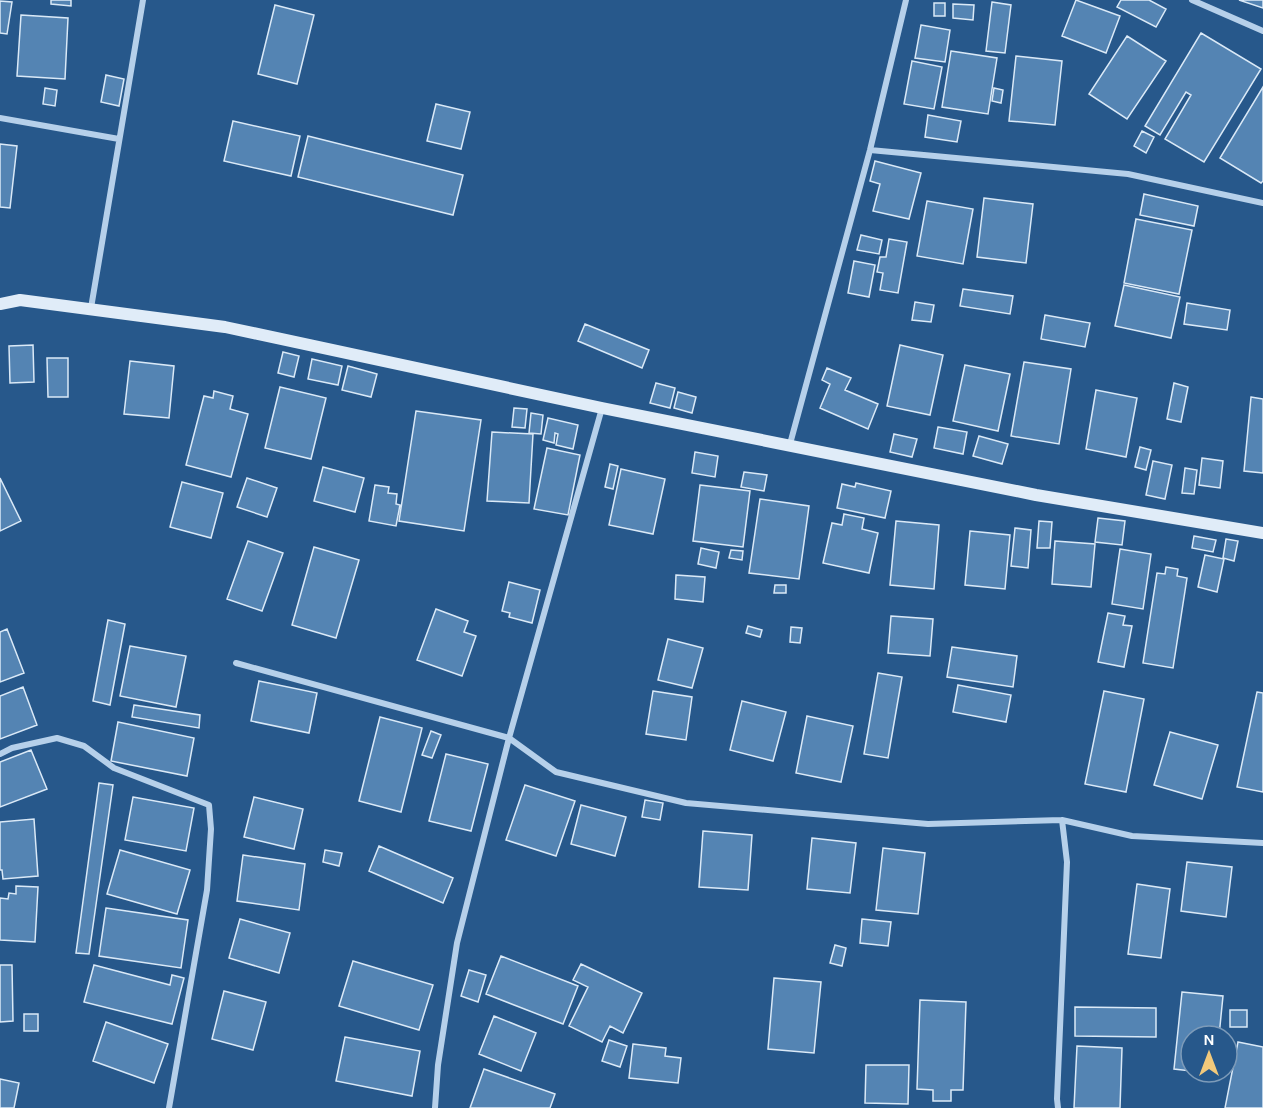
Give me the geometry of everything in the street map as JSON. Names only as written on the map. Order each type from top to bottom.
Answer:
[{"type":"street","points":[[91,308],[143,0]]},
{"type":"street","points":[[789,444],[870,150],[906,0]]},
{"type":"street","points":[[1192,0],[1263,31]]},
{"type":"street","points":[[0,118],[119,139]]},
{"type":"street","points":[[870,150],[1128,174],[1263,203]]},
{"type":"street","points":[[0,304],[20,300],[225,327],[602,408],[1036,495],[1263,533]]},
{"type":"street","points":[[435,1108],[438,1065],[456,942],[509,738],[602,408]]},
{"type":"street","points":[[236,663],[509,738],[556,772],[686,803],[928,824],[1062,820],[1132,836],[1263,843]]},
{"type":"street","points":[[0,754],[12,748],[57,738],[84,746],[114,768],[209,805],[211,829],[207,890],[170,1108]]},
{"type":"street","points":[[1058,1108],[1056,1099],[1066,862],[1062,820]]},
{"type":"building","points":[[51,0],[71,0],[71,6],[51,4]]},
{"type":"building","points":[[1076,0],[1120,16],[1106,53],[1062,36]]},
{"type":"building","points":[[1121,0],[1149,0],[1166,9],[1156,27],[1117,7]]},
{"type":"building","points":[[1239,0],[1263,0],[1263,8]]},
{"type":"building","points":[[0,1],[12,2],[7,34],[0,33]]},
{"type":"building","points":[[992,2],[1011,5],[1005,53],[986,51]]},
{"type":"building","points":[[934,3],[945,3],[945,16],[934,16]]},
{"type":"building","points":[[953,4],[974,5],[973,20],[953,18]]},
{"type":"building","points":[[275,5],[314,15],[297,84],[258,74]]},
{"type":"building","points":[[21,15],[68,18],[65,79],[17,76]]},
{"type":"building","points":[[921,25],[950,30],[945,62],[915,58]]},
{"type":"building","points":[[1201,33],[1261,69],[1204,162],[1165,139],[1191,95],[1186,92],[1160,135],[1145,126]]},
{"type":"building","points":[[1127,36],[1166,61],[1127,119],[1089,94]]},
{"type":"building","points":[[951,51],[997,58],[988,114],[942,107]]},
{"type":"building","points":[[1016,56],[1062,61],[1055,125],[1009,121]]},
{"type":"building","points":[[912,61],[942,67],[934,109],[904,104]]},
{"type":"building","points":[[106,75],[124,79],[119,106],[101,102]]},
{"type":"building","points":[[1263,87],[1263,181],[1261,183],[1220,158]]},
{"type":"building","points":[[45,88],[57,90],[55,106],[43,104]]},
{"type":"building","points":[[994,88],[1003,90],[1001,103],[992,101]]},
{"type":"building","points":[[436,104],[470,112],[461,149],[427,141]]},
{"type":"building","points":[[928,115],[961,121],[957,142],[925,137]]},
{"type":"building","points":[[233,121],[300,136],[291,176],[224,161]]},
{"type":"building","points":[[1142,131],[1154,137],[1146,153],[1134,146]]},
{"type":"building","points":[[308,136],[463,175],[453,215],[298,177]]},
{"type":"building","points":[[0,144],[17,146],[10,208],[0,207]]},
{"type":"building","points":[[875,161],[921,173],[909,219],[873,211],[880,184],[870,181]]},
{"type":"building","points":[[1144,194],[1198,206],[1194,226],[1140,215]]},
{"type":"building","points":[[984,198],[1033,204],[1026,263],[977,257]]},
{"type":"building","points":[[927,201],[973,209],[963,264],[917,256]]},
{"type":"building","points":[[1136,219],[1192,230],[1179,294],[1124,283]]},
{"type":"building","points":[[861,235],[882,240],[879,254],[857,250]]},
{"type":"building","points":[[889,239],[907,242],[898,293],[880,290],[883,273],[877,272],[880,257],[886,257]]},
{"type":"building","points":[[854,261],[875,265],[869,297],[848,293]]},
{"type":"building","points":[[1124,285],[1180,297],[1171,338],[1115,326]]},
{"type":"building","points":[[963,289],[1013,296],[1010,314],[960,306]]},
{"type":"building","points":[[915,302],[934,305],[931,322],[912,320]]},
{"type":"building","points":[[1187,303],[1230,310],[1227,330],[1184,324]]},
{"type":"building","points":[[1045,315],[1090,323],[1085,347],[1041,339]]},
{"type":"building","points":[[585,324],[649,350],[642,368],[578,341]]},
{"type":"building","points":[[33,345],[34,382],[10,383],[9,346]]},
{"type":"building","points":[[900,345],[943,355],[930,415],[887,406]]},
{"type":"building","points":[[283,352],[299,356],[294,377],[278,373]]},
{"type":"building","points":[[47,358],[68,358],[68,397],[48,397]]},
{"type":"building","points":[[312,359],[342,366],[338,385],[308,379]]},
{"type":"building","points":[[130,361],[174,366],[169,418],[124,414]]},
{"type":"building","points":[[1024,362],[1071,369],[1059,444],[1011,436]]},
{"type":"building","points":[[965,365],[1010,374],[998,431],[953,421]]},
{"type":"building","points":[[348,366],[377,374],[371,397],[342,390]]},
{"type":"building","points":[[827,368],[851,378],[845,390],[878,404],[868,429],[820,408],[830,384],[822,380]]},
{"type":"building","points":[[656,383],[675,388],[670,408],[650,403]]},
{"type":"building","points":[[1174,383],[1188,387],[1181,422],[1167,419]]},
{"type":"building","points":[[280,387],[326,398],[311,459],[265,448]]},
{"type":"building","points":[[1096,390],[1137,398],[1126,457],[1086,449]]},
{"type":"building","points":[[214,391],[233,396],[230,409],[248,414],[231,477],[186,465],[204,396],[213,398]]},
{"type":"building","points":[[678,392],[696,397],[692,413],[674,408]]},
{"type":"building","points":[[1251,397],[1263,399],[1263,473],[1244,471]]},
{"type":"building","points":[[514,408],[527,409],[525,428],[512,427]]},
{"type":"building","points":[[416,411],[481,420],[464,531],[399,521]]},
{"type":"building","points":[[531,413],[543,415],[541,434],[529,433]]},
{"type":"building","points":[[548,418],[578,425],[573,449],[556,445],[558,434],[555,433],[554,443],[543,440]]},
{"type":"building","points":[[938,427],[967,432],[963,454],[934,448]]},
{"type":"building","points":[[492,432],[533,434],[529,503],[487,501]]},
{"type":"building","points":[[894,434],[917,439],[912,457],[890,452]]},
{"type":"building","points":[[979,436],[1008,444],[1002,464],[973,456]]},
{"type":"building","points":[[1140,447],[1151,450],[1146,470],[1135,467]]},
{"type":"building","points":[[547,448],[580,455],[568,515],[534,509]]},
{"type":"building","points":[[695,452],[718,456],[715,477],[692,473]]},
{"type":"building","points":[[1202,458],[1223,461],[1220,488],[1199,485]]},
{"type":"building","points":[[1153,461],[1172,465],[1165,499],[1146,495]]},
{"type":"building","points":[[610,464],[618,466],[613,489],[605,487]]},
{"type":"building","points":[[323,467],[364,478],[355,512],[314,501]]},
{"type":"building","points":[[1185,468],[1197,470],[1194,494],[1182,493]]},
{"type":"building","points":[[621,469],[665,479],[653,534],[609,525]]},
{"type":"building","points":[[744,472],[767,475],[764,491],[741,487]]},
{"type":"building","points":[[0,478],[21,521],[0,531]]},
{"type":"building","points":[[247,478],[277,488],[267,517],[237,507]]},
{"type":"building","points":[[182,482],[223,493],[211,538],[170,527]]},
{"type":"building","points":[[856,483],[891,491],[885,518],[837,508],[842,484],[855,487]]},
{"type":"building","points":[[375,485],[389,487],[388,493],[397,494],[396,504],[400,505],[396,526],[369,521]]},
{"type":"building","points":[[700,485],[750,491],[743,547],[693,541]]},
{"type":"building","points":[[760,499],[809,506],[799,579],[749,573]]},
{"type":"building","points":[[844,514],[864,518],[862,529],[878,533],[869,573],[823,563],[832,523],[842,525]]},
{"type":"building","points":[[1098,518],[1125,521],[1122,545],[1095,542]]},
{"type":"building","points":[[896,521],[939,525],[934,589],[890,585]]},
{"type":"building","points":[[1039,521],[1052,522],[1050,548],[1037,548]]},
{"type":"building","points":[[1015,528],[1031,530],[1028,568],[1011,566]]},
{"type":"building","points":[[970,531],[1010,535],[1005,589],[965,585]]},
{"type":"building","points":[[1194,536],[1216,540],[1213,552],[1192,548]]},
{"type":"building","points":[[1226,539],[1238,541],[1234,561],[1223,558]]},
{"type":"building","points":[[248,541],[283,553],[262,611],[227,599]]},
{"type":"building","points":[[1055,541],[1095,544],[1091,587],[1052,584]]},
{"type":"building","points":[[314,547],[359,560],[336,638],[292,625]]},
{"type":"building","points":[[701,548],[719,552],[716,568],[698,564]]},
{"type":"building","points":[[1120,549],[1151,554],[1143,609],[1112,604]]},
{"type":"building","points":[[731,550],[743,551],[742,560],[729,558]]},
{"type":"building","points":[[1205,555],[1224,559],[1217,592],[1198,587]]},
{"type":"building","points":[[1166,567],[1178,569],[1177,576],[1187,578],[1173,668],[1143,663],[1157,573],[1165,574]]},
{"type":"building","points":[[676,575],[705,577],[703,602],[675,599]]},
{"type":"building","points":[[509,582],[540,590],[532,623],[509,617],[510,613],[502,611]]},
{"type":"building","points":[[775,585],[786,585],[786,593],[774,593]]},
{"type":"building","points":[[436,609],[468,621],[464,632],[476,636],[462,676],[417,660]]},
{"type":"building","points":[[1108,613],[1125,616],[1123,625],[1132,626],[1124,667],[1098,662]]},
{"type":"building","points":[[891,616],[933,619],[930,656],[888,653]]},
{"type":"building","points":[[108,620],[125,624],[110,705],[93,701]]},
{"type":"building","points":[[748,626],[762,630],[760,637],[746,633]]},
{"type":"building","points":[[791,627],[802,628],[800,643],[790,642]]},
{"type":"building","points":[[7,629],[24,673],[0,682],[0,632]]},
{"type":"building","points":[[668,639],[703,648],[692,688],[658,680]]},
{"type":"building","points":[[130,646],[186,656],[176,707],[120,696]]},
{"type":"building","points":[[952,647],[1017,656],[1013,687],[947,677]]},
{"type":"building","points":[[878,673],[902,677],[888,758],[864,754]]},
{"type":"building","points":[[259,681],[317,693],[309,733],[251,721]]},
{"type":"building","points":[[958,685],[1011,695],[1006,722],[953,712]]},
{"type":"building","points":[[23,687],[37,725],[0,739],[0,696]]},
{"type":"building","points":[[653,691],[692,697],[686,740],[646,734]]},
{"type":"building","points":[[1104,691],[1144,699],[1126,792],[1085,784]]},
{"type":"building","points":[[1257,692],[1263,693],[1263,792],[1237,787]]},
{"type":"building","points":[[742,701],[786,712],[773,761],[730,750]]},
{"type":"building","points":[[134,705],[200,715],[199,728],[132,717]]},
{"type":"building","points":[[807,716],[853,726],[841,782],[796,773]]},
{"type":"building","points":[[380,717],[422,728],[401,812],[359,801]]},
{"type":"building","points":[[118,722],[194,738],[187,776],[111,761]]},
{"type":"building","points":[[431,731],[441,735],[432,758],[422,755]]},
{"type":"building","points":[[1170,732],[1218,745],[1202,799],[1154,785]]},
{"type":"building","points":[[31,750],[47,789],[0,807],[0,762]]},
{"type":"building","points":[[446,754],[488,764],[471,831],[429,821]]},
{"type":"building","points":[[99,783],[113,785],[89,954],[76,953]]},
{"type":"building","points":[[525,785],[575,801],[556,856],[506,840]]},
{"type":"building","points":[[133,797],[194,808],[186,851],[125,840]]},
{"type":"building","points":[[254,797],[303,809],[294,849],[244,837]]},
{"type":"building","points":[[645,800],[663,803],[660,820],[642,817]]},
{"type":"building","points":[[581,805],[626,817],[615,856],[571,844]]},
{"type":"building","points":[[34,819],[38,876],[3,879],[2,870],[0,870],[0,822]]},
{"type":"building","points":[[703,831],[752,835],[748,890],[699,887]]},
{"type":"building","points":[[812,838],[856,843],[850,893],[807,889]]},
{"type":"building","points":[[379,846],[453,878],[443,903],[369,871]]},
{"type":"building","points":[[883,848],[925,853],[918,914],[876,910]]},
{"type":"building","points":[[120,850],[190,870],[177,914],[107,894]]},
{"type":"building","points":[[325,850],[342,853],[339,866],[323,862]]},
{"type":"building","points":[[243,855],[305,864],[299,910],[237,901]]},
{"type":"building","points":[[1187,862],[1232,867],[1226,917],[1181,911]]},
{"type":"building","points":[[1137,884],[1170,889],[1161,958],[1128,954]]},
{"type":"building","points":[[16,886],[38,887],[35,942],[0,940],[0,898],[8,899],[9,893],[16,894]]},
{"type":"building","points":[[106,908],[188,920],[181,968],[99,956]]},
{"type":"building","points":[[240,919],[290,933],[279,973],[229,958]]},
{"type":"building","points":[[862,919],[891,922],[888,946],[860,943]]},
{"type":"building","points":[[835,945],[846,948],[842,966],[830,963]]},
{"type":"building","points":[[501,956],[578,986],[563,1024],[486,994]]},
{"type":"building","points":[[353,961],[433,985],[419,1030],[339,1006]]},
{"type":"building","points":[[581,964],[642,993],[623,1033],[610,1026],[602,1042],[569,1026],[588,987],[573,980]]},
{"type":"building","points":[[0,965],[12,965],[13,1021],[0,1022]]},
{"type":"building","points":[[94,965],[170,985],[172,975],[184,978],[172,1024],[84,1002]]},
{"type":"building","points":[[469,970],[486,975],[478,1002],[461,996]]},
{"type":"building","points":[[774,978],[821,982],[814,1053],[768,1049]]},
{"type":"building","points":[[224,991],[266,1002],[253,1050],[212,1039]]},
{"type":"building","points":[[1182,992],[1223,996],[1220,1024],[1179,1024],[1179,1070],[1174,1069]]},
{"type":"building","points":[[920,1000],[966,1002],[963,1090],[951,1090],[951,1101],[933,1101],[933,1090],[917,1089]]},
{"type":"building","points":[[1075,1007],[1156,1008],[1156,1037],[1075,1036]]},
{"type":"building","points":[[1230,1010],[1247,1010],[1247,1027],[1230,1024]]},
{"type":"building","points":[[24,1014],[38,1014],[38,1031],[24,1031]]},
{"type":"building","points":[[494,1016],[536,1033],[521,1071],[479,1054]]},
{"type":"building","points":[[106,1022],[168,1044],[154,1083],[93,1061]]},
{"type":"building","points":[[345,1037],[420,1051],[412,1096],[336,1081]]},
{"type":"building","points":[[609,1040],[627,1046],[620,1067],[602,1061]]},
{"type":"building","points":[[1239,1042],[1263,1047],[1263,1108],[1225,1108],[1230,1084],[1239,1084]]},
{"type":"building","points":[[633,1044],[666,1048],[665,1056],[681,1058],[678,1083],[629,1078]]},
{"type":"building","points":[[1077,1046],[1122,1048],[1120,1108],[1074,1108]]},
{"type":"building","points":[[866,1065],[909,1065],[908,1104],[865,1103]]},
{"type":"building","points":[[484,1069],[555,1094],[550,1108],[470,1108]]},
{"type":"building","points":[[0,1079],[19,1083],[14,1108],[0,1108]]}]
